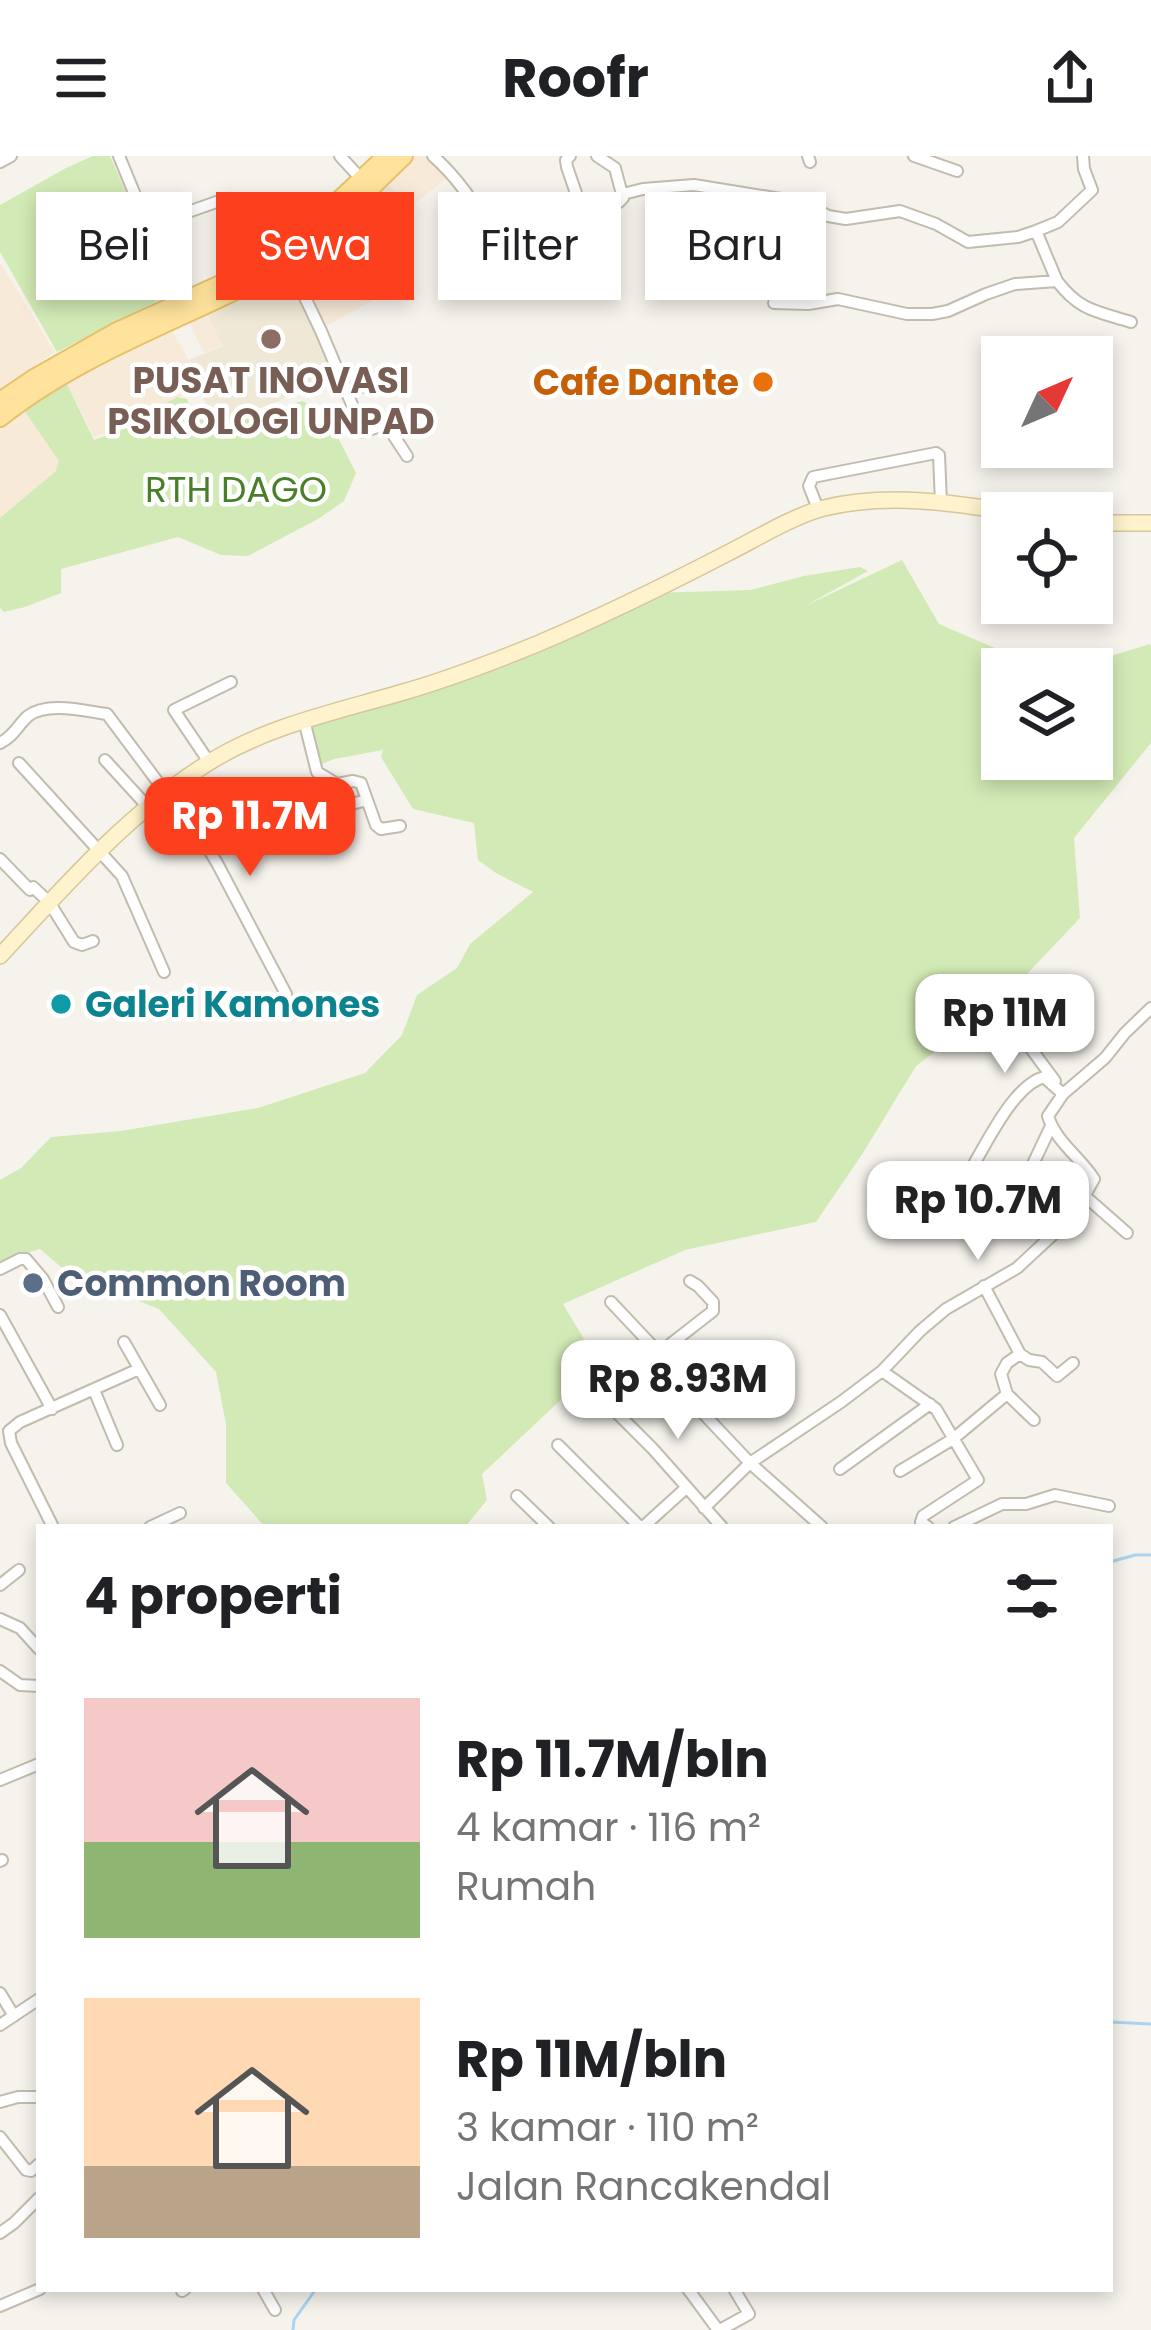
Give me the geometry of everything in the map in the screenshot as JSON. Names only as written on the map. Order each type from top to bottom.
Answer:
[{"type":"main road","points":[[357,192],[386,156]]},
{"type":"main road","points":[[0,418],[282,253],[404,156]]},
{"type":"main road","points":[[0,401],[77,353],[216,294]]},
{"type":"street","points":[[0,161],[11,156]]},
{"type":"street","points":[[119,156],[134,192]]},
{"type":"street","points":[[340,156],[365,183]]},
{"type":"street","points":[[433,156],[467,192]]},
{"type":"street","points":[[570,156],[567,167],[576,192]]},
{"type":"street","points":[[597,156],[615,168],[622,194],[694,185],[806,203],[828,216],[846,219],[900,211],[942,226],[968,242],[1018,237],[1058,222],[1091,193],[1083,156]]},
{"type":"street","points":[[914,156],[957,171]]},
{"type":"street","points":[[1036,231],[1071,299],[1131,322]]},
{"type":"street","points":[[774,303],[838,299],[907,314],[932,314],[1015,284],[1058,281]]},
{"type":"street","points":[[185,300],[188,306]]},
{"type":"street","points":[[306,300],[353,407],[352,429],[363,432],[386,424],[407,457]]},
{"type":"street","points":[[347,394],[377,378]]},
{"type":"street","points":[[818,509],[809,486],[813,476],[936,453],[934,502]]},
{"type":"street","points":[[0,956],[100,849],[147,806],[208,762],[304,720],[405,692],[537,644],[818,509],[870,500],[981,509]]},
{"type":"street","points":[[1113,523],[1151,523]]},
{"type":"street","points":[[208,762],[174,710],[231,682]]},
{"type":"street","points":[[0,743],[35,712],[107,714],[169,791],[217,863],[286,994]]},
{"type":"street","points":[[304,720],[316,772],[337,784],[358,782],[378,828],[400,826]]},
{"type":"street","points":[[106,760],[147,806]]},
{"type":"street","points":[[19,763],[122,876],[164,972]]},
{"type":"street","points":[[253,814],[262,829],[280,829],[367,800]]},
{"type":"street","points":[[0,860],[49,902],[74,942],[93,941]]},
{"type":"street","points":[[704,1508],[750,1463],[882,1370],[934,1319],[1017,1268],[1073,1216],[1094,1179],[1048,1116],[1151,1008]]},
{"type":"street","points":[[1006,1015],[1066,1092]]},
{"type":"street","points":[[975,1162],[1005,1112],[1033,1080],[1044,1077],[1066,1092]]},
{"type":"street","points":[[1022,1185],[1051,1126]]},
{"type":"street","points":[[1085,1197],[1127,1233]]},
{"type":"street","points":[[0,1269],[26,1259],[58,1307]]},
{"type":"street","points":[[659,1353],[712,1311],[713,1302],[690,1281]]},
{"type":"street","points":[[984,1286],[1020,1354],[1042,1362],[1057,1376],[1073,1363]]},
{"type":"street","points":[[611,1302],[659,1353],[701,1411],[819,1524]]},
{"type":"street","points":[[0,1315],[52,1409]]},
{"type":"street","points":[[124,1342],[160,1405]]},
{"type":"street","points":[[1020,1354],[1001,1374],[1006,1394],[1034,1420]]},
{"type":"street","points":[[52,1524],[8,1435],[14,1426],[139,1369]]},
{"type":"street","points":[[882,1370],[943,1417],[978,1482],[923,1516],[924,1524]]},
{"type":"street","points":[[94,1390],[117,1445]]},
{"type":"street","points":[[596,1393],[719,1524]]},
{"type":"street","points":[[900,1471],[953,1439],[1006,1394]]},
{"type":"street","points":[[840,1468],[930,1404]]},
{"type":"street","points":[[558,1445],[639,1524]]},
{"type":"street","points":[[645,1524],[686,1488]]},
{"type":"street","points":[[959,1524],[1002,1504],[1024,1504],[1055,1495],[1109,1506]]},
{"type":"street","points":[[517,1496],[547,1524]]},
{"type":"street","points":[[156,1524],[180,1513]]},
{"type":"street","points":[[0,1585],[19,1570]]},
{"type":"street","points":[[0,1619],[20,1628],[36,1645]]},
{"type":"street","points":[[0,1671],[20,1685],[36,1686]]},
{"type":"street","points":[[0,1780],[36,1768]]},
{"type":"street","points":[[0,1993],[14,2016]]},
{"type":"street","points":[[0,2025],[36,2001]]},
{"type":"street","points":[[0,2102],[36,2097]]},
{"type":"street","points":[[2,2144],[26,2170],[36,2167]]},
{"type":"street","points":[[0,2233],[36,2201]]},
{"type":"street","points":[[0,2306],[36,2291]]},
{"type":"street","points":[[265,2292],[275,2310]]},
{"type":"street","points":[[690,2292],[719,2330],[748,2314],[736,2292]]},
{"type":"shaded area","points":[[409,156],[429,156],[451,175],[414,204],[414,192],[396,192],[384,179]]},
{"type":"shaded area","points":[[384,179],[396,192],[370,192]]},
{"type":"shaded area","points":[[0,263],[55,352],[0,390]]},
{"type":"shaded area","name":"PUSAT INOVASI PSIKOLOGI UNPAD","points":[[224,300],[304,300],[337,371],[279,401],[225,421],[212,417],[186,361],[223,346],[205,309]]},
{"type":"shaded area","points":[[311,300],[374,300],[324,327]]},
{"type":"shaded area","points":[[207,309],[223,345],[204,353],[187,318]]},
{"type":"shaded area","points":[[170,326],[198,385],[148,418],[94,437],[65,380]]},
{"type":"shaded area","points":[[26,407],[73,467],[0,527],[0,427]]},
{"type":"green space","points":[[93,156],[110,156],[126,192],[36,192],[36,300],[159,300],[57,352],[0,252],[0,205]]},
{"type":"green space","name":"RTH DAGO","points":[[65,380],[94,440],[126,428],[136,415],[177,397],[187,399],[193,417],[223,426],[302,401],[325,412],[356,473],[344,501],[248,556],[221,555],[178,537],[61,569],[61,593],[4,612],[0,608],[0,518],[56,471],[59,461],[24,410]]},
{"type":"green space","points":[[902,560],[939,624],[995,648],[981,648],[981,780],[1113,780],[1113,655],[1150,644],[1151,743],[1074,838],[1080,918],[1005,997],[916,1066],[816,1222],[685,1250],[563,1304],[599,1364],[482,1474],[487,1500],[467,1524],[262,1524],[226,1483],[226,1424],[216,1372],[159,1309],[68,1273],[40,1249],[0,1261],[0,1180],[21,1168],[51,1137],[121,1131],[258,1108],[365,1073],[402,1035],[417,995],[457,968],[470,944],[533,892],[478,860],[474,823],[413,809],[381,757],[383,750],[315,767],[304,720],[406,690],[652,593],[751,590],[804,576],[860,567],[868,571],[805,606]]},
{"type":"waterway","points":[[1113,1561],[1151,1555]]},
{"type":"waterway","points":[[1113,2022],[1151,2024]]},
{"type":"waterway","points":[[293,2330],[294,2320],[314,2292]]},
{"type":"place","name":"PUSAT INOVASI PSIKOLOGI UNPAD","points":[[271,339]]},
{"type":"place","name":"Cafe Dante","points":[[763,382]]},
{"type":"place","name":"Galeri Kamones","points":[[61,1004]]},
{"type":"place","name":"Common Room","points":[[33,1283]]}]
